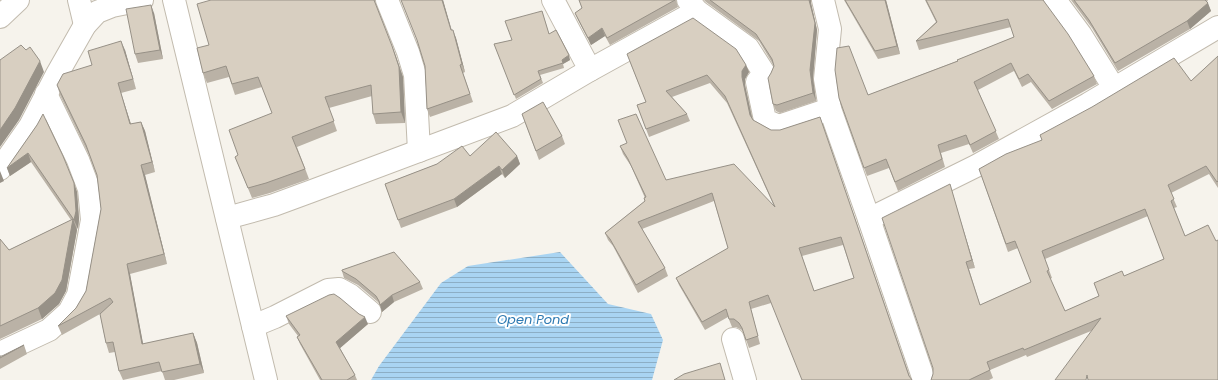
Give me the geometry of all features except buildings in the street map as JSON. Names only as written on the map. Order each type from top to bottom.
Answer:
[{"type":"street","points":[[0,17],[18,0]]},
{"type":"street","points":[[0,169],[30,126],[46,94],[93,11],[142,0]]},
{"type":"street","points":[[386,0],[408,52],[415,75],[419,151]]},
{"type":"street","points":[[553,0],[590,70]]},
{"type":"street","points":[[824,0],[830,29],[825,79],[830,109],[870,219],[924,380]]},
{"type":"street","points":[[1055,0],[1081,35],[1114,88]]},
{"type":"street","points":[[177,1],[266,380]]},
{"type":"street","points":[[227,218],[280,203],[512,116],[590,70],[693,5],[748,48],[762,69],[764,73],[757,82],[765,120],[779,126],[830,109]]},
{"type":"street","points":[[870,219],[976,166],[1218,27]]},
{"type":"street","points":[[0,353],[49,330],[69,312],[78,295],[92,220],[89,189],[78,160],[46,94]]},
{"type":"street","points":[[253,326],[275,317],[328,290],[339,289],[350,294],[370,312]]},
{"type":"street","points":[[734,339],[744,380]]},
{"type":"water","name":"Open Pond","points":[[560,252],[608,304],[651,314],[663,340],[652,380],[371,380],[379,366],[441,283],[468,266]]}]
